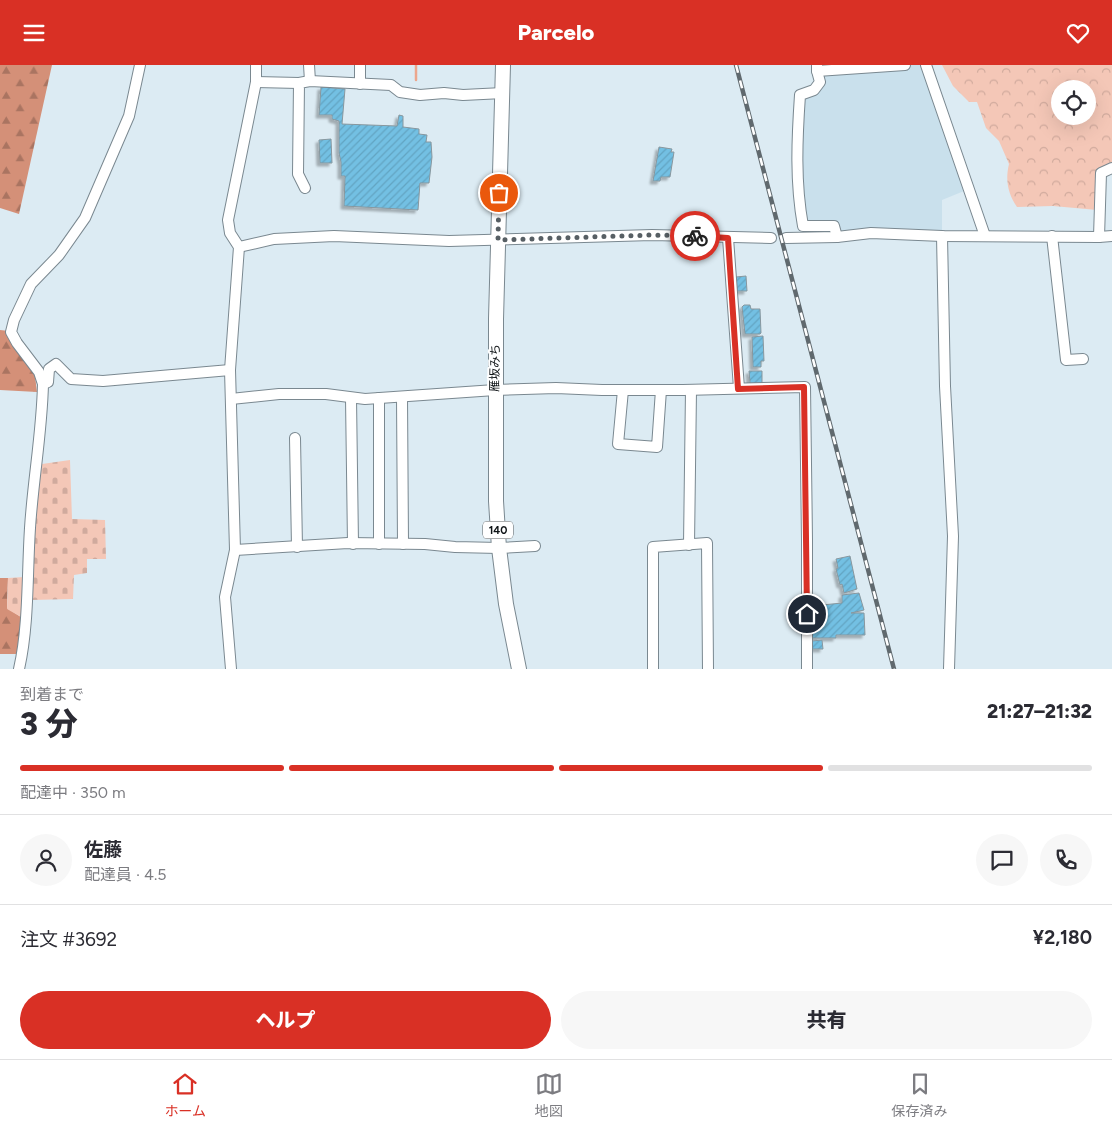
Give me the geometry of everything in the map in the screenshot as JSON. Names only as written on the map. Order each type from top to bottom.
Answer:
[{"type":"highway","name":"雁坂みち","points":[[504,65],[495,390],[496,501],[499,548],[506,604],[519,669]]},
{"type":"street","points":[[19,669],[24,645],[30,526],[43,384],[39,372],[11,332],[14,319],[31,284],[59,255],[85,218],[129,116],[140,65]]},
{"type":"street","points":[[231,669],[225,597],[235,550],[230,370],[239,247],[230,233],[228,220],[256,82],[256,65]]},
{"type":"street","points":[[309,65],[310,81]]},
{"type":"street","points":[[360,65],[360,84]]},
{"type":"street","points":[[837,237],[834,226],[802,225],[798,197],[797,142],[800,95],[814,90],[820,82],[817,68],[905,65]]},
{"type":"street","points":[[926,65],[985,236]]},
{"type":"street","points":[[256,82],[299,83],[310,81],[391,85],[400,92],[420,95],[503,93]]},
{"type":"street","points":[[299,83],[298,174],[305,188]]},
{"type":"street","points":[[1099,237],[1100,173],[1112,168]]},
{"type":"street","points":[[786,238],[837,237],[871,233],[942,236],[1112,236]]},
{"type":"street","points":[[239,247],[274,239],[334,236],[449,241],[652,235],[771,238]]},
{"type":"street","points":[[942,236],[945,386],[952,536],[949,669]]},
{"type":"street","points":[[1052,236],[1066,360],[1084,359]]},
{"type":"street","points":[[728,238],[738,389]]},
{"type":"street","points":[[43,384],[48,382],[49,369],[56,364],[71,379],[103,381],[230,370]]},
{"type":"street","points":[[231,399],[279,394],[326,394],[351,398],[379,398],[556,388],[661,390],[804,387],[807,669]]},
{"type":"street","points":[[689,545],[690,389]]},
{"type":"street","points":[[623,390],[618,444],[657,447],[661,390]]},
{"type":"street","points":[[402,397],[403,544]]},
{"type":"street","points":[[351,398],[353,543]]},
{"type":"street","points":[[378,544],[379,398]]},
{"type":"street","points":[[295,438],[297,547]]},
{"type":"street","points":[[235,550],[353,543],[499,548],[535,546]]},
{"type":"street","points":[[653,669],[653,547],[707,543],[708,669]]},
{"type":"shaded area","points":[[926,65],[969,189],[942,200],[942,236],[837,237],[833,226],[803,226],[800,95],[814,90],[817,71]]},
{"type":"green space","points":[[0,65],[52,65],[19,214],[0,208]]},
{"type":"green space","points":[[942,65],[1112,65],[1112,165],[1103,166],[1098,170],[1097,210],[1053,206],[1017,207],[1008,187],[1009,164],[999,141],[986,128],[977,102],[969,102],[953,86]]},
{"type":"green space","points":[[0,330],[9,331],[12,342],[35,376],[37,392],[0,390]]},
{"type":"green space","points":[[70,460],[72,519],[105,520],[106,559],[87,559],[87,573],[74,575],[73,599],[31,600],[33,522],[42,464]]},
{"type":"green space","points":[[24,577],[21,617],[7,609],[8,578]]},
{"type":"green space","points":[[0,578],[8,578],[7,608],[21,617],[18,654],[0,654]]},
{"type":"building","points":[[321,87],[345,89],[342,124],[397,126],[399,115],[403,116],[403,127],[419,129],[419,134],[427,135],[426,142],[431,142],[432,157],[429,183],[420,183],[418,210],[344,206],[345,176],[341,176],[339,121],[332,119],[332,115],[319,115]]},
{"type":"building","points":[[331,139],[332,163],[320,163],[319,140]]},
{"type":"building","points":[[659,147],[672,149],[671,152],[674,152],[670,177],[661,177],[660,181],[653,181]]},
{"type":"building","points":[[746,276],[747,291],[736,291],[736,277]]},
{"type":"building","points":[[750,305],[751,309],[760,309],[760,334],[745,334],[742,307]]},
{"type":"building","points":[[763,336],[764,361],[761,361],[761,367],[753,367],[752,337]]},
{"type":"building","points":[[749,371],[762,371],[762,385],[747,385],[747,383],[750,383]]},
{"type":"building","points":[[850,556],[857,589],[844,593],[836,569],[838,568],[836,559]]},
{"type":"building","points":[[859,593],[864,610],[851,613],[864,613],[865,635],[836,635],[836,638],[812,638],[810,604],[816,604],[816,611],[823,613],[822,605],[842,603],[842,595]]},
{"type":"building","points":[[822,640],[823,649],[812,649],[812,641]]},
{"type":"waterway","points":[[416,65],[416,80]]},
{"type":"railway","points":[[736,65],[894,669]]},
{"type":"way so far","points":[[499,193],[498,240],[548,237],[695,236]]},
{"type":"route","points":[[695,236],[728,238],[738,389],[804,387],[807,614]]}]
